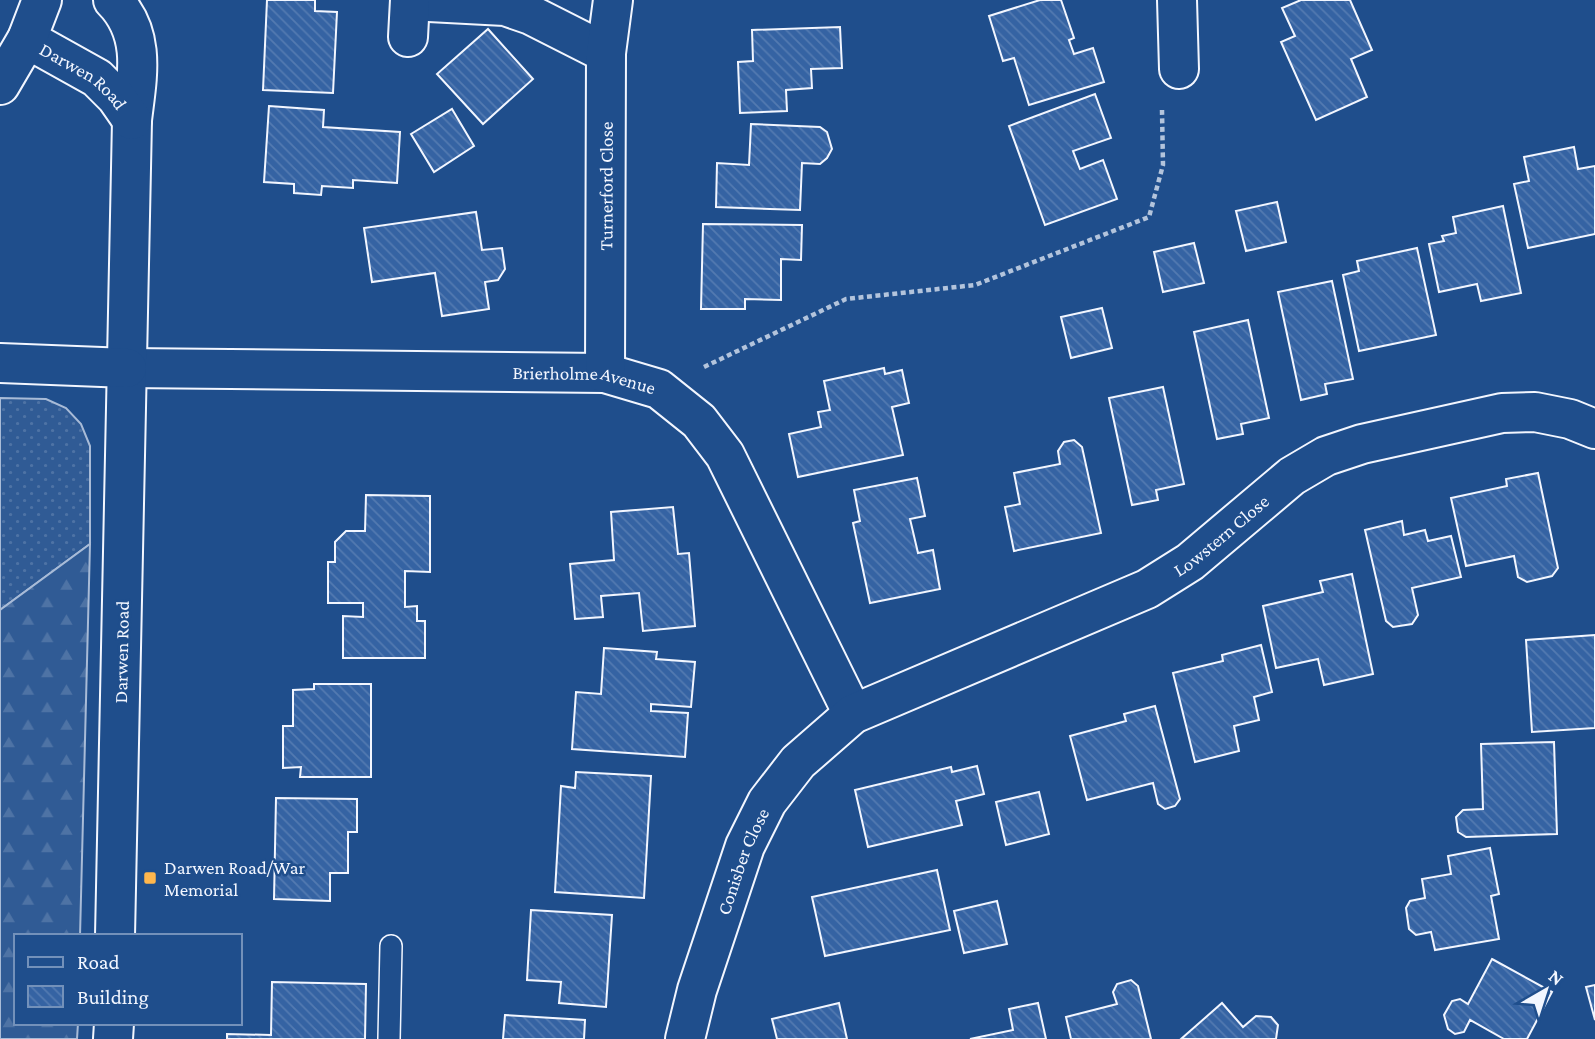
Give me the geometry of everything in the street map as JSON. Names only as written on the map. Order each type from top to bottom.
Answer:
[{"type":"main road","points":[[0,85],[27,39],[43,0]]},
{"type":"main road","name":"Darwen Road","points":[[113,0],[133,29],[139,62],[132,120],[115,934]]},
{"type":"main road","name":"Turnerford Close","points":[[606,373],[607,53],[613,0]]},
{"type":"main road","points":[[1177,0],[1179,69]]},
{"type":"main road","points":[[409,13],[505,6],[531,15],[607,53]]},
{"type":"main road","name":"Darwen Road","points":[[27,39],[97,78],[116,97],[132,120]]},
{"type":"main road","points":[[0,363],[127,368]]},
{"type":"main road","name":"Brierholme Avenue","points":[[127,368],[606,373],[659,389],[699,421],[725,455],[853,714]]},
{"type":"main road","name":"Lowstern Close","points":[[853,714],[1147,589],[1190,562],[1292,476],[1326,456],[1362,444],[1502,413],[1535,412],[1570,419],[1595,429]]},
{"type":"main road","name":"Conisber Close","points":[[685,1039],[696,990],[745,846],[766,802],[798,762],[853,714]]},
{"type":"lane","points":[[389,1039],[391,946]]},
{"type":"path","points":[[659,389],[846,299],[975,285],[1149,217],[1163,165],[1162,107],[1179,69]]},
{"type":"green space","points":[[0,398],[46,399],[66,408],[81,424],[90,446],[90,544],[0,610]]},
{"type":"green space","points":[[90,544],[80,934],[14,934],[14,1025],[78,1025],[77,1039],[0,1039],[0,610]]},
{"type":"building","points":[[267,0],[315,0],[315,11],[337,12],[333,93],[263,90]]},
{"type":"building","points":[[1040,0],[1061,0],[1074,38],[1069,40],[1074,54],[1093,48],[1104,82],[1029,105],[1014,58],[1003,61],[989,16]]},
{"type":"building","points":[[1301,0],[1350,0],[1372,50],[1351,59],[1367,97],[1316,120],[1281,42],[1295,36],[1282,8]]},
{"type":"building","points":[[840,27],[842,68],[811,69],[812,88],[786,90],[787,111],[740,113],[738,62],[753,61],[752,30]]},
{"type":"building","points":[[488,29],[533,79],[483,124],[437,74]]},
{"type":"building","points":[[1095,94],[1111,138],[1073,151],[1080,169],[1103,160],[1117,199],[1045,225],[1009,126]]},
{"type":"building","points":[[269,106],[324,110],[323,127],[400,132],[397,183],[353,180],[353,188],[322,186],[321,195],[294,193],[294,184],[264,182]]},
{"type":"building","points":[[452,109],[474,146],[434,172],[411,134]]},
{"type":"building","points":[[751,124],[820,127],[827,132],[832,149],[827,158],[820,164],[802,163],[800,210],[716,207],[717,163],[749,165]]},
{"type":"building","points":[[1574,147],[1578,169],[1595,166],[1595,234],[1528,248],[1514,184],[1529,181],[1524,157]]},
{"type":"building","points":[[1277,202],[1286,242],[1246,251],[1236,211]]},
{"type":"building","points":[[1503,206],[1521,293],[1481,301],[1477,284],[1439,292],[1429,244],[1444,241],[1442,236],[1456,233],[1453,217]]},
{"type":"building","points":[[476,212],[482,250],[502,248],[505,269],[498,280],[485,282],[489,309],[442,316],[435,273],[372,282],[364,228]]},
{"type":"building","points":[[703,224],[802,225],[801,260],[781,259],[781,300],[745,299],[745,309],[701,309]]},
{"type":"building","points":[[1194,243],[1204,283],[1163,292],[1154,252]]},
{"type":"building","points":[[1417,248],[1436,335],[1359,351],[1343,275],[1359,271],[1357,261]]},
{"type":"building","points":[[1332,281],[1353,379],[1325,384],[1327,394],[1301,400],[1278,292]]},
{"type":"building","points":[[1102,308],[1112,348],[1071,358],[1061,317]]},
{"type":"building","points":[[1248,320],[1269,418],[1241,424],[1243,434],[1217,439],[1194,332]]},
{"type":"building","points":[[884,368],[885,374],[902,370],[909,403],[892,407],[903,455],[798,477],[789,434],[821,427],[818,412],[830,410],[824,381]]},
{"type":"building","points":[[1163,387],[1184,484],[1156,490],[1158,500],[1132,505],[1109,398]]},
{"type":"building","points":[[1074,440],[1082,447],[1101,533],[1014,551],[1005,507],[1020,504],[1014,473],[1060,464],[1058,451],[1064,442]]},
{"type":"building","points":[[1538,473],[1558,568],[1552,576],[1527,582],[1518,577],[1514,556],[1466,566],[1451,498],[1507,486],[1506,479]]},
{"type":"building","points":[[917,478],[925,516],[910,519],[918,553],[933,550],[940,589],[870,603],[853,523],[860,521],[854,490]]},
{"type":"building","points":[[366,495],[430,496],[430,572],[405,571],[405,607],[417,606],[417,621],[425,621],[425,658],[343,658],[343,616],[363,617],[363,603],[328,603],[328,562],[335,562],[335,542],[346,531],[365,531]]},
{"type":"building","points":[[673,507],[678,554],[689,553],[695,626],[643,631],[639,593],[601,596],[603,617],[575,619],[570,564],[614,560],[611,512]]},
{"type":"building","points":[[1402,521],[1404,535],[1425,530],[1428,541],[1451,536],[1461,577],[1412,588],[1418,615],[1412,624],[1393,627],[1386,621],[1365,530]]},
{"type":"building","points":[[1352,574],[1373,674],[1324,685],[1318,659],[1276,668],[1263,606],[1323,592],[1320,581]]},
{"type":"building","points":[[1595,635],[1595,728],[1532,732],[1526,640]]},
{"type":"building","points":[[1261,645],[1272,692],[1254,697],[1259,720],[1234,726],[1239,751],[1195,762],[1173,673],[1223,661],[1222,655]]},
{"type":"building","points":[[604,648],[657,652],[656,659],[695,662],[691,707],[651,704],[651,711],[688,713],[685,757],[572,749],[576,692],[601,694]]},
{"type":"building","points":[[314,684],[371,684],[371,777],[300,777],[301,767],[283,768],[283,726],[293,726],[293,690],[314,689]]},
{"type":"building","points":[[1155,706],[1180,799],[1175,806],[1165,809],[1158,804],[1153,783],[1087,800],[1070,736],[1126,721],[1124,714]]},
{"type":"building","points":[[1554,742],[1557,834],[1466,837],[1458,832],[1456,817],[1463,810],[1483,809],[1481,744]]},
{"type":"building","points":[[977,766],[984,794],[956,801],[962,825],[868,847],[855,790],[951,767],[952,772]]},
{"type":"building","points":[[576,772],[651,776],[644,898],[555,892],[561,786],[575,788]]},
{"type":"building","points":[[1039,792],[1049,834],[1006,845],[996,802]]},
{"type":"building","points":[[276,798],[357,799],[357,832],[348,832],[348,873],[330,873],[330,901],[274,899]]},
{"type":"building","points":[[1490,848],[1499,894],[1491,896],[1499,939],[1435,950],[1431,932],[1416,935],[1409,929],[1406,908],[1410,901],[1425,898],[1422,879],[1451,874],[1448,856]]},
{"type":"building","points":[[937,870],[950,930],[825,956],[812,897]]},
{"type":"building","points":[[997,901],[1007,944],[964,953],[954,911]]},
{"type":"building","points":[[531,910],[612,915],[606,1007],[559,1003],[561,982],[527,980]]},
{"type":"building","points":[[1492,959],[1552,992],[1527,1039],[1504,1039],[1470,1020],[1464,1032],[1455,1034],[1448,1029],[1444,1015],[1452,1001],[1460,999],[1468,1004]]},
{"type":"building","points":[[1131,980],[1138,986],[1151,1039],[1071,1039],[1066,1017],[1117,1004],[1113,992],[1117,984]]},
{"type":"building","points":[[272,982],[366,984],[365,1039],[227,1039],[227,1034],[271,1035]]},
{"type":"building","points":[[1595,985],[1595,1020],[1586,987]]},
{"type":"building","points":[[839,1003],[847,1039],[777,1039],[772,1019]]},
{"type":"building","points":[[1038,1003],[1046,1039],[970,1039],[1013,1030],[1009,1009]]},
{"type":"building","points":[[1222,1003],[1243,1027],[1256,1016],[1271,1017],[1278,1025],[1276,1039],[1181,1039]]},
{"type":"building","points":[[505,1015],[585,1020],[584,1039],[503,1039]]},
{"type":"place","name":"Darwen Road/War Memorial","points":[[150,878]]}]
